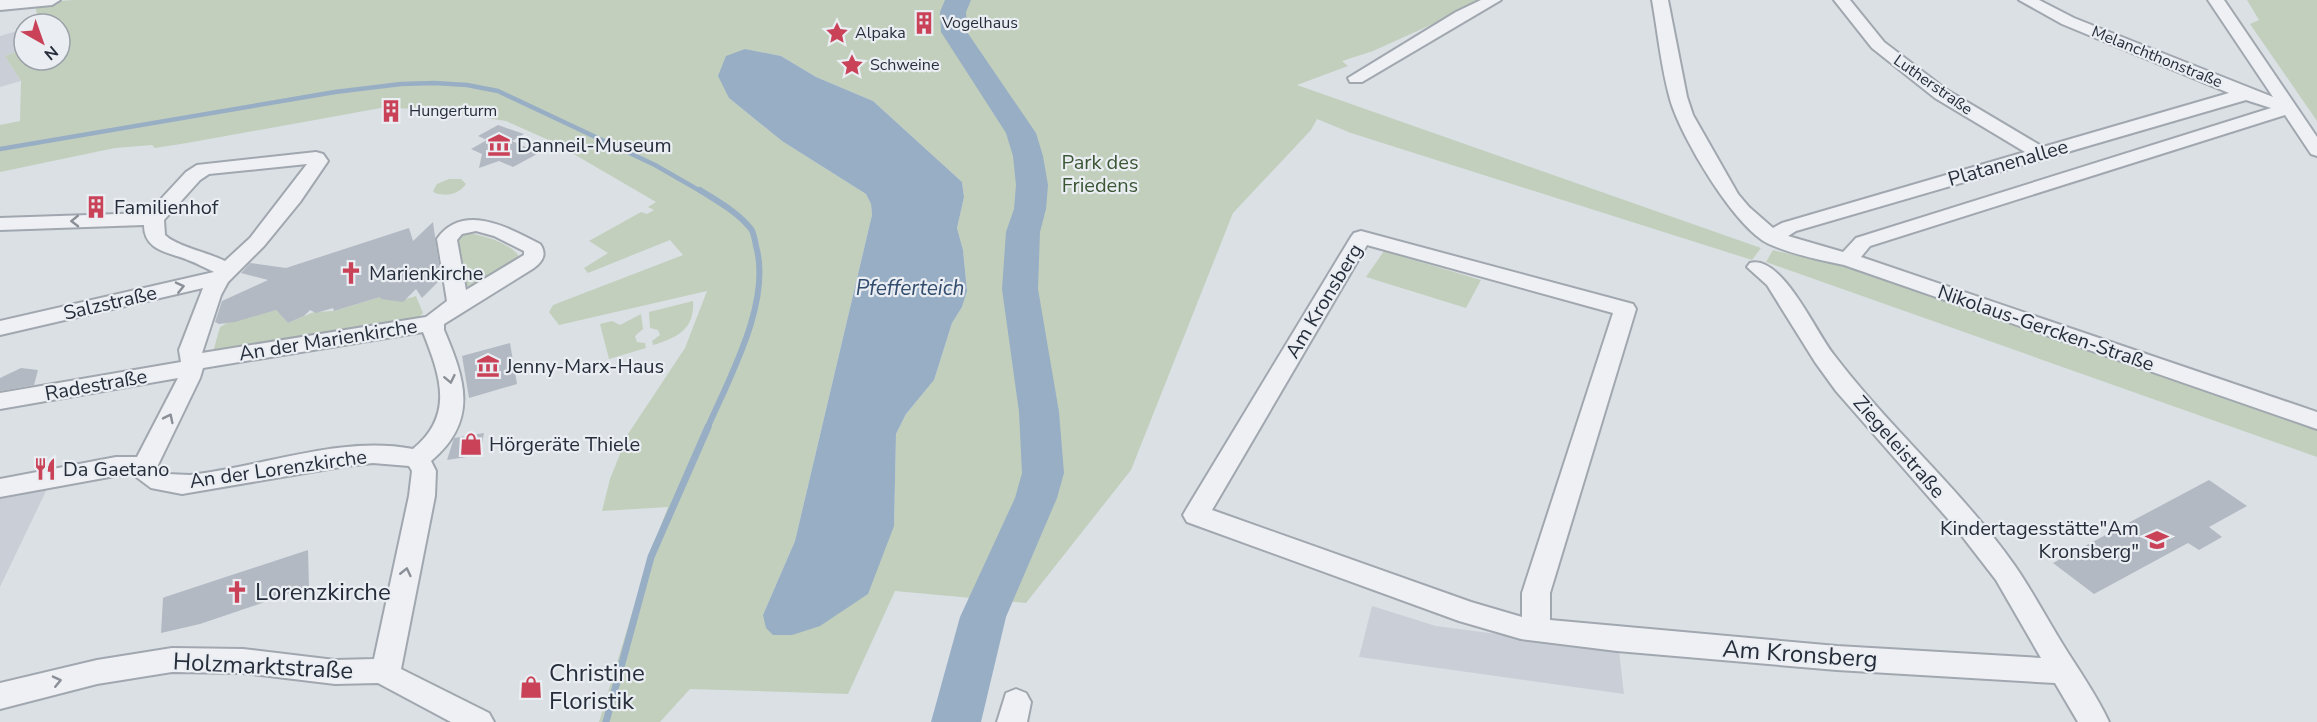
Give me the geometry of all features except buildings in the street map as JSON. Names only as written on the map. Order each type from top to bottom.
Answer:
[{"type":"street","points":[[0,5],[52,0]]},
{"type":"street","points":[[1356,78],[1462,15],[1493,0]]},
{"type":"street","points":[[1660,0],[1678,97],[1684,115],[1738,208],[1774,239]]},
{"type":"street","name":"Lutherstraße","points":[[1842,0],[1878,45],[1941,94],[2039,153]]},
{"type":"street","name":"Melanchthonstraße","points":[[2027,0],[2055,16],[2246,94],[2289,108]]},
{"type":"street","points":[[2216,0],[2317,150]]},
{"type":"street","name":"Platanenallee","points":[[1774,239],[1789,227],[2246,94]]},
{"type":"street","name":"Platanenallee","points":[[1849,260],[1855,249],[1863,242],[2289,108]]},
{"type":"street","points":[[0,489],[116,466],[132,464],[144,468],[192,365],[190,350],[210,296],[224,274],[256,242],[293,198],[319,161],[316,158],[204,169],[193,176],[154,219],[153,228],[156,237],[168,249],[189,253],[224,274]]},
{"type":"street","points":[[0,224],[154,219]]},
{"type":"street","name":"An der Marienkirche","points":[[192,365],[433,323],[458,304],[533,260],[535,254],[533,248],[493,228],[481,226],[464,228],[450,234],[447,239],[458,304]]},
{"type":"street","name":"Am Kronsberg","points":[[1536,630],[1536,594],[1541,574],[1625,309],[1361,237],[1196,515],[1469,613],[1536,630],[1837,658],[2064,671]]},
{"type":"street","name":"Nikolaus-Gercken-Straße","points":[[1774,239],[1795,248],[1849,260],[2317,421]]},
{"type":"street","name":"Ziegeleistraße","points":[[1757,267],[1775,281],[1823,357],[1844,385],[1964,519],[2005,573],[2094,722]]},
{"type":"street","name":"Salzstraße","points":[[0,328],[224,274]]},
{"type":"street","points":[[433,323],[433,330],[451,376],[453,391],[446,427],[441,437],[417,459],[424,471],[422,496],[386,671],[390,677],[479,722]]},
{"type":"street","name":"Radestraße","points":[[0,401],[192,365]]},
{"type":"street","name":"An der Lorenzkirche","points":[[144,468],[152,478],[169,484],[198,483],[360,457],[397,455],[417,459]]},
{"type":"street","name":"Holzmarktstraße","points":[[0,696],[97,672],[172,660],[243,661],[335,672],[386,671]]},
{"type":"shaded area","points":[[12,32],[12,53],[5,56],[12,67],[12,72],[15,72],[21,81],[0,87],[0,36]]},
{"type":"shaded area","points":[[47,489],[0,587],[0,499]]},
{"type":"shaded area","points":[[1372,606],[1436,626],[1619,650],[1624,694],[1359,657]]},
{"type":"green space","name":"Park des Friedens","points":[[73,0],[1486,0],[1373,51],[1342,61],[1348,66],[1297,85],[1761,248],[1752,260],[1351,133],[1317,119],[1311,130],[1233,213],[1131,470],[1026,603],[895,591],[848,694],[690,689],[660,722],[599,722],[649,557],[668,507],[602,511],[610,479],[628,434],[685,348],[707,291],[559,325],[549,312],[553,305],[683,255],[670,240],[588,273],[584,268],[608,253],[589,241],[641,212],[647,214],[654,210],[648,207],[656,202],[553,142],[506,121],[427,109],[381,108],[155,148],[152,145],[115,148],[0,172],[0,125],[20,121],[21,81],[15,72],[72,72],[72,12],[37,12],[34,3]],"holes":[[[745,49],[781,56],[816,77],[873,101],[962,182],[964,197],[957,228],[963,250],[967,291],[962,307],[952,323],[934,380],[906,414],[896,434],[894,526],[763,615],[795,541],[872,215],[871,204],[866,194],[782,141],[729,98]]]},
{"type":"green space","points":[[2247,0],[2317,0],[2317,121],[2250,24],[2259,20]]},
{"type":"green space","name":"Park des Friedens","points":[[12,53],[12,67],[5,56]]},
{"type":"green space","points":[[449,179],[461,179],[466,184],[460,190],[448,195],[433,191],[437,184]]},
{"type":"green space","points":[[463,233],[496,240],[512,249],[520,259],[481,281],[465,287],[452,237]]},
{"type":"green space","points":[[1773,250],[1850,268],[2317,429],[2317,457],[1766,262]]},
{"type":"green space","points":[[1384,251],[1481,280],[1466,308],[1366,277]]},
{"type":"green space","points":[[416,296],[423,313],[418,318],[213,352],[220,327],[227,323],[276,310],[288,323],[314,312],[334,311],[380,297],[406,299]]},
{"type":"green space","points":[[693,301],[691,319],[683,331],[653,345],[652,341],[660,335],[658,330],[650,328],[649,312]]},
{"type":"green space","points":[[641,314],[643,329],[635,336],[637,342],[645,343],[646,348],[609,359],[600,324],[612,321],[620,325]]},
{"type":"water","name":"Pfefferteich","points":[[745,49],[781,56],[816,77],[873,101],[962,182],[964,197],[957,228],[963,250],[967,291],[962,307],[952,323],[934,380],[906,414],[896,434],[894,526],[868,594],[820,626],[792,635],[773,635],[766,628],[763,615],[795,541],[872,215],[871,204],[866,194],[782,141],[729,98],[718,76],[726,56]]},
{"type":"waterway","points":[[956,722],[983,617],[1036,498],[1043,473],[1039,412],[1020,289],[1023,232],[1030,209],[1032,185],[1028,156],[1021,133],[954,32],[953,12],[958,0]]},
{"type":"waterway","points":[[0,149],[335,92],[401,84],[467,85],[498,91],[655,165],[702,192]]},
{"type":"waterway","points":[[700,190],[734,212],[751,229],[755,239],[759,268],[758,291],[746,339],[707,429]]},
{"type":"waterway","points":[[606,722],[651,557],[708,427]]},
{"type":"place","name":"Vogelhaus","points":[[924,23]]},
{"type":"place","name":"Alpaka","points":[[837,33]]},
{"type":"place","name":"Schweine","points":[[852,65]]},
{"type":"place","name":"Hungerturm","points":[[391,111]]},
{"type":"place","name":"Danneil-Museum","points":[[499,145]]},
{"type":"place","name":"Familienhof","points":[[96,207]]},
{"type":"place","name":"Marienkirche","points":[[351,273]]},
{"type":"place","name":"Jenny-Marx-Haus","points":[[488,366]]},
{"type":"place","name":"Hörgeräte Thiele","points":[[471,444]]},
{"type":"place","name":"Da Gaetano","points":[[45,469]]},
{"type":"place","name":"Kindertagesstätte\"Am Kronsberg\"","points":[[2157,540]]},
{"type":"place","name":"Lorenzkirche","points":[[237,592]]},
{"type":"place","name":"Christine Floristik","points":[[531,687]]}]
